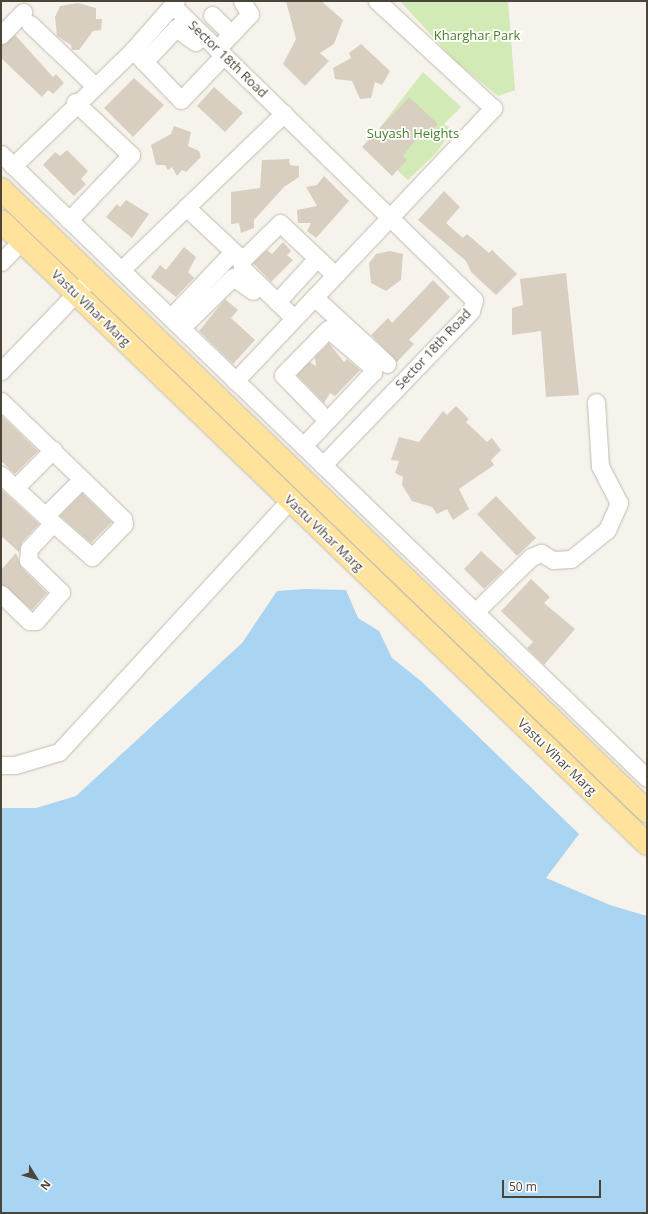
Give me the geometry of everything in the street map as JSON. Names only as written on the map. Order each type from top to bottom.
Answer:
[{"type":"main road","name":"Vastu Vihar Marg","points":[[1,190],[647,810]]},
{"type":"main road","name":"Vastu Vihar Marg","points":[[9,235],[75,293],[647,844]]},
{"type":"street","points":[[132,50],[181,100],[219,56],[231,34],[250,14],[242,1]]},
{"type":"street","points":[[235,380],[492,108],[377,1]]},
{"type":"street","points":[[174,3],[132,50],[75,102],[7,160],[177,322],[303,446],[647,778]]},
{"type":"street","name":"Sector 18th Road","points":[[174,3],[219,56],[284,113],[469,292],[474,300],[472,311],[323,465]]},
{"type":"street","points":[[212,15],[231,34]]},
{"type":"street","points":[[1,35],[27,18],[94,85]]},
{"type":"street","points":[[144,62],[180,27],[219,56]]},
{"type":"street","points":[[69,220],[130,155],[75,102]]},
{"type":"street","points":[[121,270],[284,113]]},
{"type":"street","points":[[177,322],[227,254],[182,211]]},
{"type":"street","points":[[291,321],[277,302],[242,268],[241,261],[279,223],[335,275]]},
{"type":"street","points":[[1,262],[9,235]]},
{"type":"street","points":[[277,302],[317,258]]},
{"type":"street","points":[[1,371],[92,277]]},
{"type":"street","points":[[177,322],[233,277],[240,279],[291,321]]},
{"type":"street","points":[[314,297],[388,364]]},
{"type":"street","points":[[303,446],[373,372],[370,365],[328,329],[283,375],[320,413]]},
{"type":"street","points":[[475,612],[531,557],[541,553],[553,560],[571,558],[607,530],[619,503],[600,466],[596,402]]},
{"type":"street","points":[[2,403],[53,450],[123,519],[122,530],[92,557],[6,484],[53,450]]},
{"type":"street","points":[[1,597],[32,622],[60,595],[59,589],[26,554],[49,520],[82,479]]},
{"type":"street","points":[[1,765],[16,765],[59,752],[290,500]]},
{"type":"green space","name":"Kharghar Park","points":[[400,1],[508,1],[515,90],[498,96],[455,61]]},
{"type":"green space","name":"Suyash Heights","points":[[423,72],[461,107],[444,124],[453,130],[436,153],[408,180],[368,143]]},
{"type":"water","points":[[305,589],[346,590],[358,618],[379,631],[392,658],[421,681],[579,834],[546,878],[610,905],[647,916],[647,1213],[1,1213],[1,808],[36,808],[76,796],[242,643],[277,591]]},
{"type":"building","points":[[286,1],[321,1],[343,20],[334,44],[320,53],[329,61],[305,86],[283,64],[296,39]]},
{"type":"building","points":[[78,3],[96,8],[96,19],[102,19],[101,30],[93,31],[79,50],[72,50],[71,45],[57,36],[55,17],[60,6]]},
{"type":"building","points":[[15,35],[53,77],[56,74],[64,83],[53,94],[48,90],[42,97],[1,58],[1,46]]},
{"type":"building","points":[[361,44],[390,71],[382,85],[375,82],[371,98],[360,99],[352,81],[335,79],[333,68],[351,58],[349,53]]},
{"type":"building","points":[[134,78],[164,105],[133,137],[104,108]]},
{"type":"building","points":[[214,87],[243,113],[225,132],[197,106]]},
{"type":"building","name":"Suyash Heights","points":[[409,97],[438,124],[431,131],[427,128],[412,144],[403,156],[407,160],[392,176],[362,147]]},
{"type":"building","points":[[174,126],[191,132],[188,146],[199,151],[201,157],[186,172],[182,170],[177,176],[172,167],[168,170],[165,165],[156,165],[151,145],[171,134]]},
{"type":"building","points":[[67,150],[88,171],[81,179],[86,184],[74,196],[43,165],[55,152],[60,156]]},
{"type":"building","points":[[289,159],[290,165],[299,166],[299,177],[284,187],[254,220],[254,228],[241,233],[239,223],[231,224],[231,192],[260,188],[262,160]]},
{"type":"building","points":[[324,176],[349,201],[316,238],[307,231],[311,223],[298,223],[297,210],[317,206],[306,187],[317,185]]},
{"type":"building","points":[[444,191],[460,207],[446,223],[463,238],[467,234],[489,253],[492,250],[517,274],[496,295],[471,272],[466,261],[418,220]]},
{"type":"building","points":[[126,200],[149,214],[132,238],[106,217],[117,204],[120,207]]},
{"type":"building","points":[[283,242],[291,251],[287,255],[293,260],[271,282],[253,263],[267,250],[272,254]]},
{"type":"building","points":[[184,247],[196,257],[188,272],[194,278],[176,297],[151,277],[160,265],[166,270]]},
{"type":"building","points":[[390,251],[403,254],[401,280],[386,291],[371,283],[369,263],[376,254]]},
{"type":"building","points":[[566,273],[579,395],[546,397],[541,331],[512,335],[512,308],[523,305],[520,279]]},
{"type":"building","points":[[433,280],[450,297],[409,340],[414,344],[397,362],[371,335],[388,318],[392,323]]},
{"type":"building","points":[[225,299],[238,310],[231,318],[255,340],[233,364],[199,331]]},
{"type":"building","points":[[329,343],[344,362],[347,359],[360,370],[335,396],[330,393],[324,403],[297,375],[309,362],[316,366],[315,357]]},
{"type":"building","points":[[456,406],[469,419],[466,422],[487,442],[492,438],[501,450],[491,460],[494,465],[459,489],[469,509],[453,520],[447,509],[437,514],[432,507],[412,501],[402,485],[403,477],[395,473],[399,461],[391,460],[399,437],[419,442],[443,411],[447,415]]},
{"type":"building","points":[[1,415],[38,451],[15,474],[1,461]]},
{"type":"building","points":[[1,489],[39,524],[22,542],[19,552],[1,536]]},
{"type":"building","points":[[82,493],[112,522],[91,543],[60,516]]},
{"type":"building","points":[[496,496],[536,538],[517,556],[477,514]]},
{"type":"building","points":[[481,551],[503,571],[484,589],[464,569]]},
{"type":"building","points":[[16,553],[21,567],[47,593],[32,610],[1,584],[1,570]]},
{"type":"building","points":[[531,579],[550,597],[544,603],[575,629],[544,665],[527,648],[533,642],[501,611]]}]
